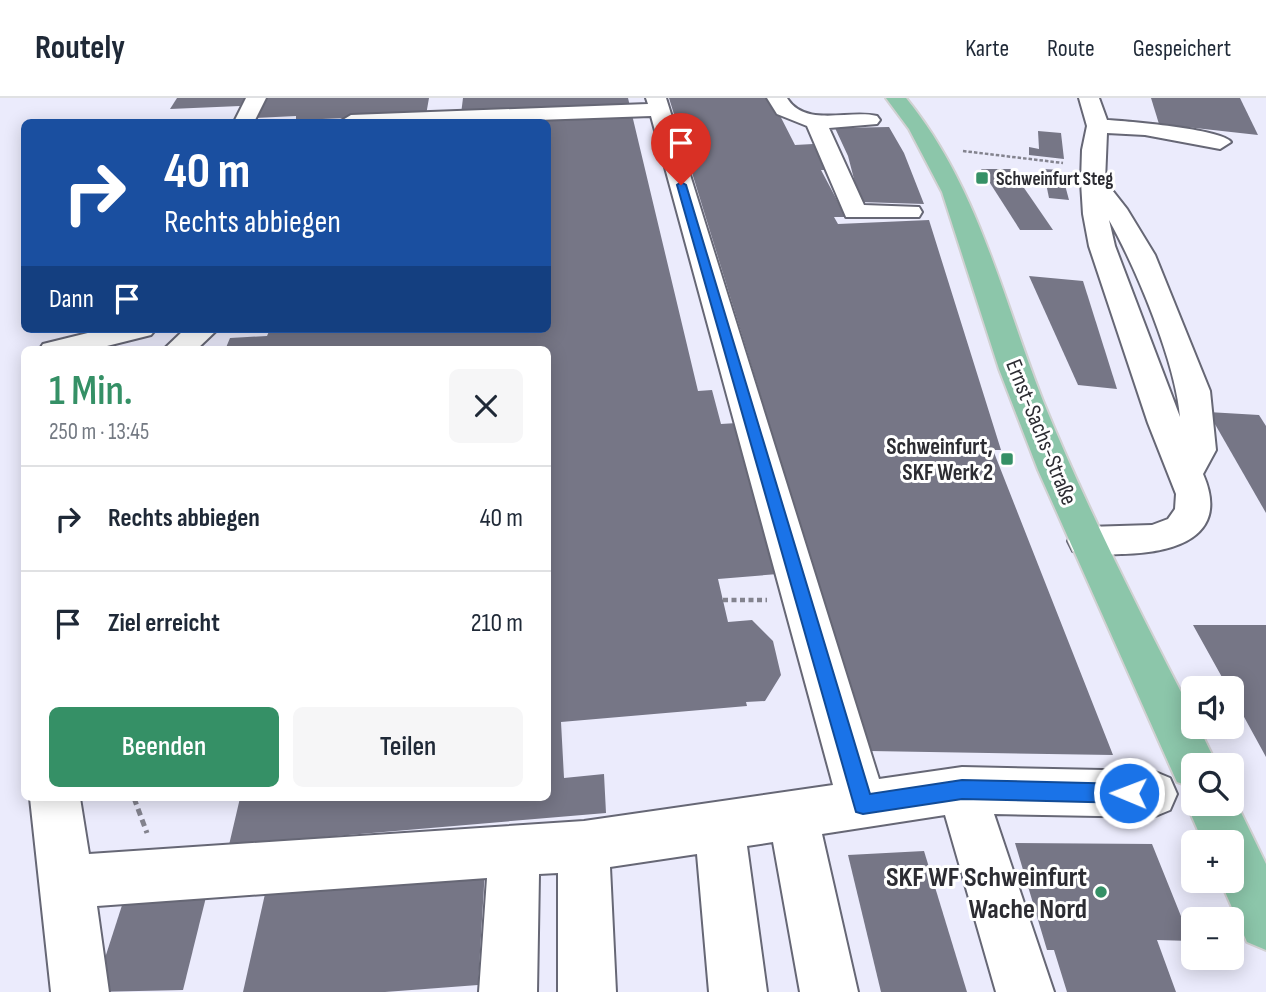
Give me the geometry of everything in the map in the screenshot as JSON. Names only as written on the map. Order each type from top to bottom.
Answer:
[{"type":"main road","name":"Ernst-Sachs-Straße","points":[[896,98],[930,144],[950,186],[1015,370],[1087,541],[1188,753]]},
{"type":"main road","points":[[1244,875],[1266,923]]},
{"type":"lane","points":[[246,119],[256,98]]},
{"type":"lane","points":[[777,98],[784,110],[816,122],[870,120]]},
{"type":"lane","points":[[364,119],[437,108],[658,104],[863,805]]},
{"type":"lane","points":[[1087,541],[1155,539],[1181,529],[1193,510],[1194,494],[1165,423],[1102,246],[1095,214],[1093,112],[1145,129],[1220,142]]},
{"type":"lane","points":[[816,122],[855,212],[910,212]]},
{"type":"lane","points":[[71,346],[124,333]]},
{"type":"lane","points":[[183,346],[198,333]]},
{"type":"lane","points":[[962,790],[1025,992]]},
{"type":"lane","points":[[68,882],[584,846],[962,790],[1153,794]]},
{"type":"lane","points":[[55,801],[68,882],[80,992]]},
{"type":"lane","points":[[793,815],[828,992]]},
{"type":"lane","points":[[719,826],[738,992]]},
{"type":"lane","points":[[584,846],[587,992]]},
{"type":"lane","points":[[508,992],[514,851]]},
{"type":"path","points":[[967,152],[1063,163]]},
{"type":"path","points":[[723,600],[768,600]]},
{"type":"building","points":[[177,98],[245,98],[240,106],[170,109]]},
{"type":"building","points":[[264,98],[429,98],[426,115],[322,119],[296,119],[296,116],[255,118]]},
{"type":"building","points":[[463,98],[628,98],[698,391],[712,390],[721,424],[737,423],[778,574],[718,579],[728,622],[752,620],[773,641],[781,675],[765,701],[746,702],[747,706],[561,722],[564,778],[604,774],[606,813],[229,845],[239,801],[551,801],[551,346],[227,346],[230,338],[267,336],[268,333],[551,333],[551,119],[465,119],[461,114]]},
{"type":"building","points":[[669,98],[771,98],[795,145],[813,144],[828,170],[821,170],[846,217],[834,217],[838,224],[929,220],[1001,450],[993,450],[1113,755],[870,751]]},
{"type":"building","points":[[1151,98],[1240,98],[1258,135],[1159,124]]},
{"type":"building","points":[[889,127],[904,153],[924,204],[860,202],[848,156],[835,128]]},
{"type":"building","points":[[1038,131],[1061,133],[1064,159],[1029,155],[1029,147],[1039,149]]},
{"type":"building","points":[[981,169],[1011,169],[1053,230],[1020,230]]},
{"type":"building","points":[[1043,169],[1061,170],[1069,200],[1049,198]]},
{"type":"building","points":[[1029,276],[1083,281],[1117,389],[1078,385]]},
{"type":"building","points":[[1208,412],[1259,415],[1266,426],[1266,513]]},
{"type":"building","points":[[1193,625],[1266,625],[1266,757],[1244,717],[1244,676],[1221,676]]},
{"type":"building","name":"SKF WF Schweinfurt Wache Nord","points":[[1015,843],[1152,844],[1181,916],[1181,941],[1157,940],[1176,992],[1067,992],[1054,950],[1047,950]]},
{"type":"building","points":[[924,851],[967,992],[881,992],[848,855]]},
{"type":"building","points":[[485,870],[478,985],[385,992],[243,992],[267,885]]},
{"type":"building","points":[[208,889],[183,990],[94,992],[125,896]]},
{"type":"place","name":"Schweinfurt Steg","points":[[982,178]]},
{"type":"place","name":"Schweinfurt, SKF Werk 2","points":[[1007,459]]},
{"type":"place","name":"SKF WF Schweinfurt Wache Nord","points":[[1101,892]]},
{"type":"route","points":[[681,185],[863,805],[962,790],[1129,793]]}]
